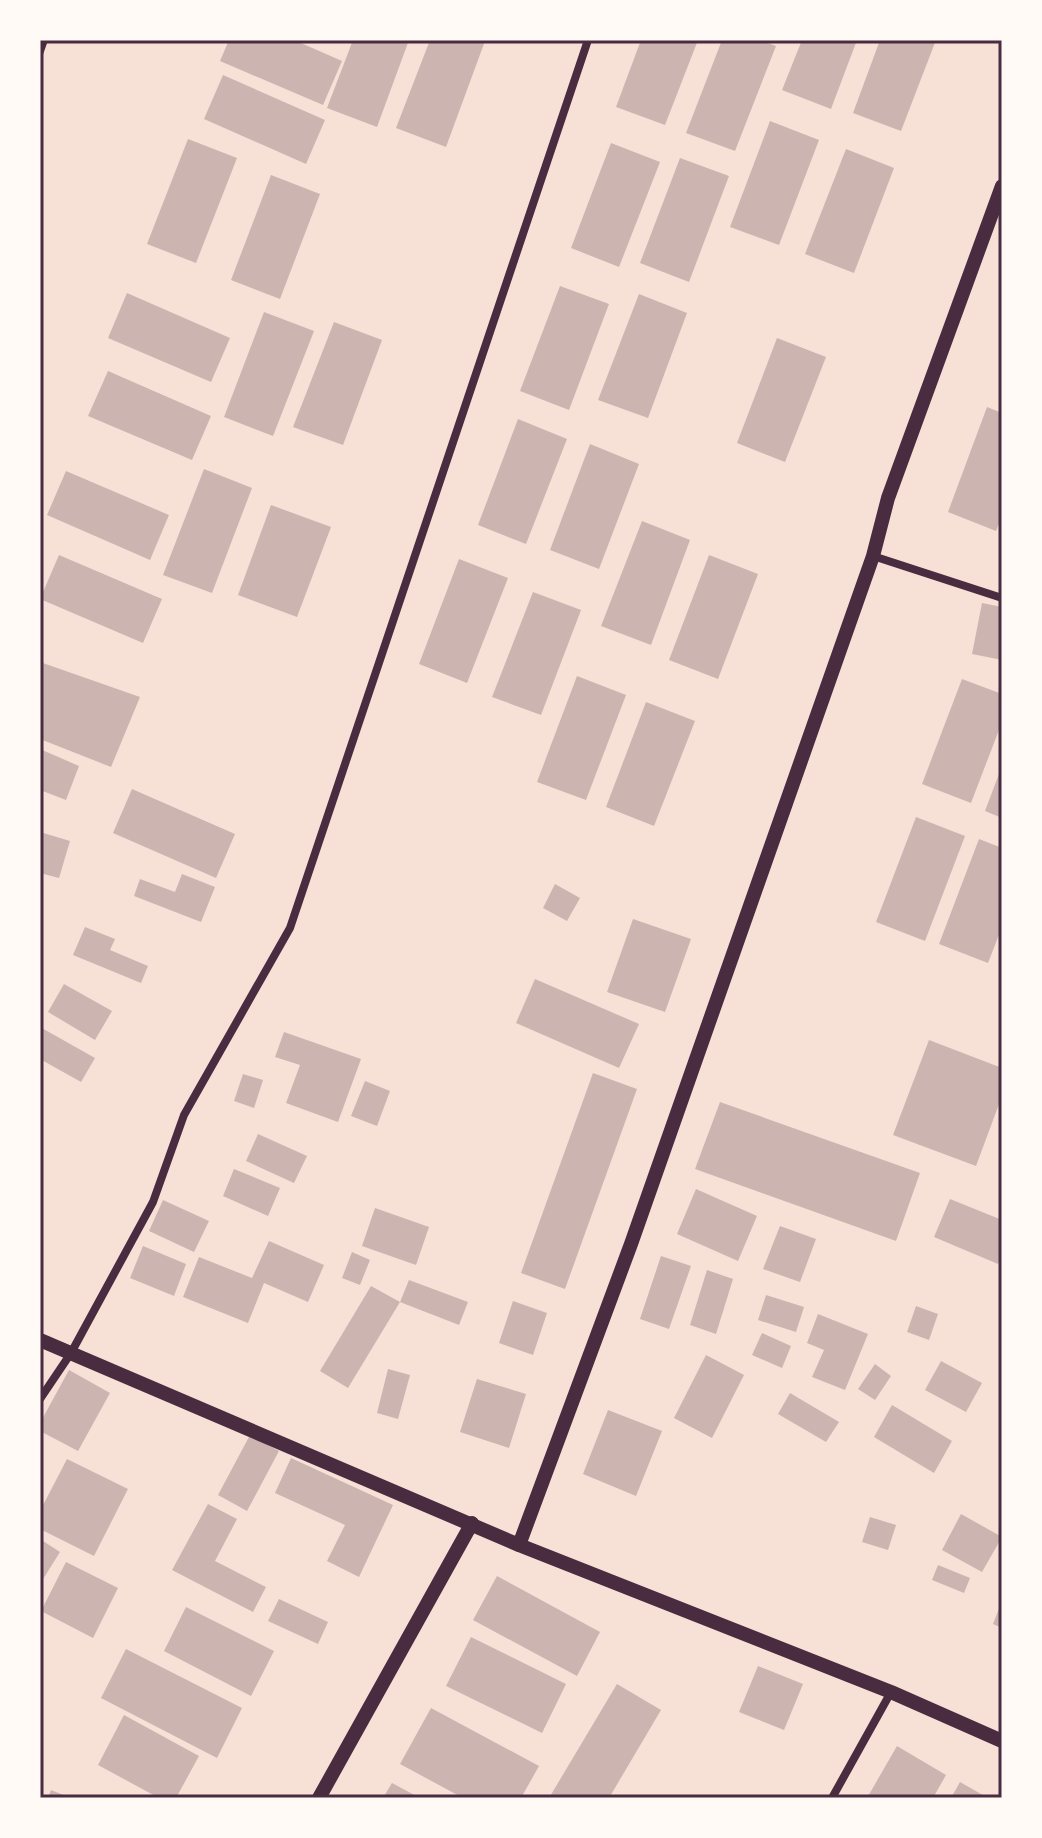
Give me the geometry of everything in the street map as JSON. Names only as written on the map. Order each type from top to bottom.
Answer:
[{"type":"street","points":[[40,1399],[71,1353],[153,1202],[184,1115],[290,928],[588,40]]},
{"type":"street","points":[[519,1545],[631,1244],[873,556],[888,498],[1002,186]]},
{"type":"street","points":[[873,556],[1002,598]]},
{"type":"street","points":[[40,1340],[519,1545],[891,1692],[1002,1741]]},
{"type":"street","points":[[319,1798],[472,1523]]},
{"type":"street","points":[[832,1798],[891,1692]]},
{"type":"lane","points":[[40,54],[45,40]]},
{"type":"building","points":[[229,40],[294,40],[342,61],[323,105],[220,61]]},
{"type":"building","points":[[353,40],[409,40],[377,127],[327,108]]},
{"type":"building","points":[[430,40],[485,41],[446,147],[396,128]]},
{"type":"building","points":[[641,40],[698,40],[665,125],[616,107]]},
{"type":"building","points":[[722,40],[760,40],[776,46],[735,151],[686,133]]},
{"type":"building","points":[[802,40],[857,40],[831,109],[782,90]]},
{"type":"building","points":[[880,40],[936,40],[901,131],[853,113]]},
{"type":"building","points":[[223,75],[325,120],[306,164],[204,119]]},
{"type":"building","points":[[770,121],[819,140],[779,245],[730,227]]},
{"type":"building","points":[[188,139],[237,158],[196,263],[147,244]]},
{"type":"building","points":[[611,143],[660,162],[619,267],[571,248]]},
{"type":"building","points":[[846,149],[894,168],[854,273],[805,254]]},
{"type":"building","points":[[680,158],[729,176],[689,282],[640,263]]},
{"type":"building","points":[[271,175],[320,194],[280,299],[231,280]]},
{"type":"building","points":[[560,286],[609,304],[569,410],[520,391]]},
{"type":"building","points":[[127,293],[230,338],[211,382],[108,338]]},
{"type":"building","points":[[639,294],[687,313],[648,418],[598,400]]},
{"type":"building","points":[[264,312],[314,331],[273,436],[224,417]]},
{"type":"building","points":[[334,322],[382,340],[343,445],[293,427]]},
{"type":"building","points":[[777,338],[826,357],[785,462],[737,443]]},
{"type":"building","points":[[108,371],[211,416],[192,460],[88,416]]},
{"type":"building","points":[[987,407],[1002,413],[1002,516],[996,531],[948,512]]},
{"type":"building","points":[[518,419],[567,439],[526,544],[478,525]]},
{"type":"building","points":[[590,444],[639,464],[599,569],[550,550]]},
{"type":"building","points":[[204,469],[252,488],[212,593],[163,575]]},
{"type":"building","points":[[66,471],[169,515],[150,560],[47,515]]},
{"type":"building","points":[[271,505],[331,527],[297,617],[238,595]]},
{"type":"building","points":[[642,521],[690,540],[651,645],[601,626]]},
{"type":"building","points":[[59,555],[162,599],[143,643],[40,599]]},
{"type":"building","points":[[709,555],[758,574],[718,679],[669,660]]},
{"type":"building","points":[[459,559],[508,578],[467,683],[419,664]]},
{"type":"building","points":[[533,592],[581,610],[541,715],[492,697]]},
{"type":"building","points":[[982,603],[1002,607],[1002,660],[972,654]]},
{"type":"building","points":[[40,662],[140,697],[111,767],[40,739]]},
{"type":"building","points":[[577,676],[626,695],[586,800],[537,782]]},
{"type":"building","points":[[962,679],[1002,694],[1002,722],[971,803],[922,784]]},
{"type":"building","points":[[646,702],[695,721],[654,826],[606,807]]},
{"type":"building","points":[[40,749],[79,766],[66,800],[40,790]]},
{"type":"building","points":[[1002,766],[1002,818],[985,811]]},
{"type":"building","points":[[132,789],[235,834],[216,878],[113,833]]},
{"type":"building","points":[[916,817],[965,836],[925,941],[876,922]]},
{"type":"building","points":[[40,832],[70,841],[59,878],[40,873]]},
{"type":"building","points":[[979,839],[1002,848],[1002,927],[988,963],[939,944]]},
{"type":"building","points":[[182,874],[215,887],[201,922],[134,896],[140,879],[175,892]]},
{"type":"building","points":[[555,884],[580,898],[567,921],[543,908]]},
{"type":"building","points":[[633,919],[691,939],[665,1012],[607,992]]},
{"type":"building","points":[[85,927],[115,939],[110,950],[148,966],[141,983],[73,955]]},
{"type":"building","points":[[535,979],[639,1024],[619,1068],[516,1023]]},
{"type":"building","points":[[64,984],[112,1011],[95,1040],[48,1012]]},
{"type":"building","points":[[40,1027],[95,1058],[81,1082],[40,1059]]},
{"type":"building","points":[[284,1032],[361,1059],[338,1122],[286,1103],[300,1065],[275,1057]]},
{"type":"building","points":[[929,1040],[1002,1068],[1002,1096],[976,1166],[893,1135]]},
{"type":"building","points":[[593,1073],[637,1089],[565,1289],[521,1273]]},
{"type":"building","points":[[243,1074],[263,1080],[254,1108],[234,1101]]},
{"type":"building","points":[[365,1081],[390,1091],[377,1126],[351,1116]]},
{"type":"building","points":[[720,1102],[920,1173],[896,1241],[695,1169]]},
{"type":"building","points":[[258,1134],[307,1156],[294,1183],[246,1161]]},
{"type":"building","points":[[234,1169],[280,1188],[268,1216],[223,1196]]},
{"type":"building","points":[[696,1189],[757,1216],[738,1261],[677,1234]]},
{"type":"building","points":[[950,1199],[1002,1220],[1002,1254],[998,1264],[934,1237]]},
{"type":"building","points":[[163,1200],[209,1221],[194,1252],[149,1231]]},
{"type":"building","points":[[375,1208],[429,1227],[416,1265],[362,1246]]},
{"type":"building","points":[[780,1226],[816,1239],[800,1282],[763,1269]]},
{"type":"building","points":[[269,1241],[324,1265],[308,1302],[264,1283],[248,1323],[183,1297],[199,1257],[252,1278]]},
{"type":"building","points":[[143,1246],[186,1264],[174,1296],[130,1278]]},
{"type":"building","points":[[352,1252],[370,1260],[360,1285],[342,1278]]},
{"type":"building","points":[[661,1256],[691,1266],[669,1329],[640,1319]]},
{"type":"building","points":[[707,1270],[733,1279],[716,1334],[690,1325]]},
{"type":"building","points":[[409,1280],[468,1302],[459,1325],[400,1302]]},
{"type":"building","points":[[371,1286],[400,1302],[348,1388],[320,1371]]},
{"type":"building","points":[[766,1295],[804,1307],[796,1332],[758,1320]]},
{"type":"building","points":[[513,1301],[547,1313],[533,1355],[499,1343]]},
{"type":"building","points":[[916,1306],[938,1314],[929,1340],[907,1332]]},
{"type":"building","points":[[818,1314],[868,1334],[845,1390],[812,1377],[824,1350],[807,1343]]},
{"type":"building","points":[[762,1333],[791,1346],[782,1368],[752,1355]]},
{"type":"building","points":[[706,1355],[744,1375],[712,1438],[674,1418]]},
{"type":"building","points":[[941,1361],[982,1383],[966,1412],[925,1390]]},
{"type":"building","points":[[875,1364],[891,1376],[875,1400],[858,1389]]},
{"type":"building","points":[[388,1369],[410,1375],[398,1419],[377,1413]]},
{"type":"building","points":[[69,1370],[110,1393],[78,1451],[40,1431],[40,1423]]},
{"type":"building","points":[[477,1379],[526,1394],[509,1448],[460,1432]]},
{"type":"building","points":[[790,1393],[839,1422],[826,1442],[778,1414]]},
{"type":"building","points":[[892,1405],[952,1441],[934,1473],[874,1437]]},
{"type":"building","points":[[608,1410],[662,1431],[636,1496],[583,1474]]},
{"type":"building","points":[[250,1435],[279,1451],[247,1511],[218,1495]]},
{"type":"building","points":[[291,1458],[393,1505],[359,1577],[327,1561],[345,1525],[275,1493]]},
{"type":"building","points":[[67,1459],[128,1489],[94,1556],[40,1529],[40,1511]]},
{"type":"building","points":[[208,1504],[237,1519],[215,1561],[266,1587],[253,1612],[172,1570]]},
{"type":"building","points":[[961,1514],[1002,1537],[982,1572],[942,1550]]},
{"type":"building","points":[[870,1517],[896,1525],[888,1550],[862,1542]]},
{"type":"building","points":[[40,1539],[60,1552],[40,1584]]},
{"type":"building","points":[[66,1562],[118,1588],[93,1638],[41,1611]]},
{"type":"building","points":[[938,1565],[970,1578],[964,1593],[932,1580]]},
{"type":"building","points":[[497,1576],[600,1632],[577,1676],[473,1620]]},
{"type":"building","points":[[279,1599],[328,1622],[318,1644],[268,1621]]},
{"type":"building","points":[[1002,1601],[1002,1628],[993,1624]]},
{"type":"building","points":[[186,1607],[274,1651],[251,1696],[164,1651]]},
{"type":"building","points":[[471,1637],[566,1684],[542,1733],[446,1686]]},
{"type":"building","points":[[126,1649],[242,1708],[217,1758],[101,1698]]},
{"type":"building","points":[[758,1666],[803,1684],[784,1730],[739,1712]]},
{"type":"building","points":[[617,1684],[661,1710],[609,1798],[549,1798]]},
{"type":"building","points":[[431,1708],[539,1766],[521,1798],[463,1798],[400,1764]]},
{"type":"building","points":[[124,1715],[199,1756],[176,1798],[159,1798],[98,1765]]},
{"type":"building","points":[[897,1746],[946,1775],[933,1798],[867,1798]]},
{"type":"building","points":[[960,1782],[988,1798],[951,1798]]},
{"type":"building","points":[[392,1783],[420,1798],[383,1798]]},
{"type":"building","points":[[51,1790],[71,1798],[48,1798]]}]
